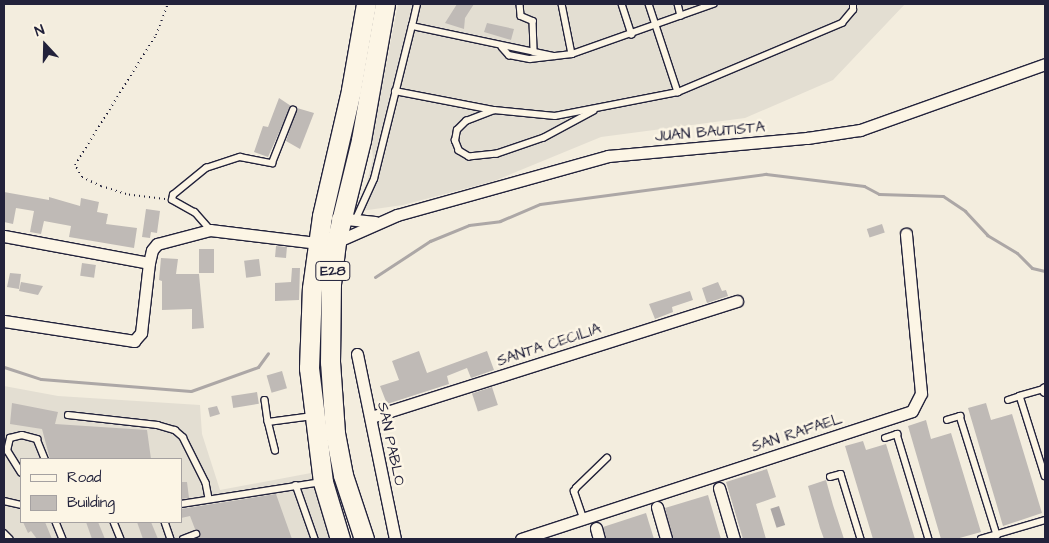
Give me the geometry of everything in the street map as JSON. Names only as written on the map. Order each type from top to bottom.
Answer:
[{"type":"main road","name":"E28","points":[[364,539],[342,475],[335,433],[330,362],[331,284],[327,242],[322,216],[351,90],[366,4]]},
{"type":"main road","name":"E28","points":[[340,539],[323,482],[309,368],[327,242],[349,220],[385,4]]},
{"type":"street","name":"JUAN BAUTISTA","points":[[322,216],[375,222],[608,156],[807,138],[860,130],[1021,75],[1045,64]]},
{"type":"street","name":"JUAN BAUTISTA","points":[[327,242],[364,231],[375,222]]},
{"type":"street","points":[[4,321],[134,341],[141,333],[149,263],[152,250],[157,244],[210,230],[327,242]]},
{"type":"street","name":"SAN RAFAEL","points":[[521,539],[912,411],[921,393],[906,234]]},
{"type":"street","points":[[4,236],[149,263]]},
{"type":"street","name":"SANTA CECILIA","points":[[371,417],[737,301]]},
{"type":"street","name":"SAN PABLO","points":[[357,354],[395,539]]},
{"type":"street","points":[[719,488],[734,539]]},
{"type":"street","points":[[657,507],[666,539]]},
{"type":"lane","points":[[349,220],[374,179],[418,4]]},
{"type":"lane","points":[[520,4],[521,16],[533,22],[534,52]]},
{"type":"lane","points":[[562,4],[572,54]]},
{"type":"lane","points":[[622,4],[632,34]]},
{"type":"lane","points":[[650,4],[655,26],[678,92]]},
{"type":"lane","points":[[678,4],[680,16]]},
{"type":"lane","points":[[502,47],[509,55],[521,58],[572,54],[713,4]]},
{"type":"lane","points":[[395,92],[494,110],[544,116],[594,111],[678,92],[842,23],[853,10],[853,4]]},
{"type":"lane","points":[[412,26],[502,47],[554,56]]},
{"type":"lane","points":[[210,230],[195,213],[172,200],[173,195],[206,168],[240,157],[272,162],[293,110]]},
{"type":"lane","points":[[494,110],[466,121],[457,130],[454,141],[459,151],[469,157],[497,154],[544,138],[594,111]]},
{"type":"lane","points":[[1008,400],[1045,389]]},
{"type":"lane","points":[[1020,396],[1045,476]]},
{"type":"lane","points":[[264,400],[276,451]]},
{"type":"lane","points":[[68,415],[157,425],[176,430],[183,437],[206,483],[209,499]]},
{"type":"lane","points":[[268,422],[315,416]]},
{"type":"lane","points":[[947,420],[960,416],[997,535]]},
{"type":"lane","points":[[885,438],[897,434],[929,539]]},
{"type":"lane","points":[[20,471],[7,451],[5,443],[22,435],[37,439],[45,458]]},
{"type":"lane","points":[[583,518],[574,492],[607,458]]},
{"type":"lane","points":[[830,477],[841,474],[861,539]]},
{"type":"lane","points":[[182,504],[323,482]]},
{"type":"lane","points":[[296,485],[315,539]]},
{"type":"lane","points":[[4,501],[20,505]]},
{"type":"lane","points":[[981,539],[1045,520]]},
{"type":"lane","points":[[56,523],[63,539]]},
{"type":"lane","points":[[114,523],[121,539]]},
{"type":"lane","points":[[165,523],[171,539]]},
{"type":"lane","points":[[4,533],[10,539]]},
{"type":"lane","points":[[183,539],[196,534]]},
{"type":"path","points":[[168,4],[156,36],[75,165],[82,177],[101,186],[126,194],[172,200]]},
{"type":"shaded area","points":[[398,4],[905,4],[833,80],[745,118],[601,137],[494,181],[403,205],[354,212],[367,182],[373,158],[371,141]]},
{"type":"shaded area","points":[[4,386],[58,396],[200,405],[202,434],[220,490],[311,473],[329,539],[4,539]]},
{"type":"shaded area","points":[[779,506],[785,525],[777,528],[770,509]]},
{"type":"building","points":[[457,4],[474,4],[465,18],[464,29],[445,23]]},
{"type":"building","points":[[487,23],[514,29],[511,40],[484,32]]},
{"type":"building","points":[[279,98],[291,106],[268,157],[254,152],[263,126],[268,127]]},
{"type":"building","points":[[297,108],[314,113],[300,149],[286,141]]},
{"type":"building","points":[[4,192],[49,200],[49,197],[80,206],[81,198],[99,202],[97,212],[108,214],[106,224],[137,228],[134,248],[69,237],[71,226],[44,221],[41,234],[30,232],[34,211],[16,208],[13,224],[4,222]]},
{"type":"building","points":[[146,209],[160,211],[157,233],[151,232],[150,238],[142,237]]},
{"type":"building","points":[[882,224],[885,233],[870,238],[867,229]]},
{"type":"building","points":[[276,246],[287,247],[286,258],[275,257]]},
{"type":"building","points":[[199,249],[214,249],[214,273],[199,273]]},
{"type":"building","points":[[161,258],[178,259],[176,274],[199,274],[204,328],[192,329],[192,309],[162,310],[162,281],[159,280]]},
{"type":"building","points":[[259,259],[261,276],[246,278],[244,261]]},
{"type":"building","points":[[82,263],[96,265],[94,278],[80,276]]},
{"type":"building","points":[[292,268],[300,268],[299,300],[275,301],[275,283],[291,282]]},
{"type":"building","points":[[10,273],[21,274],[19,289],[7,287]]},
{"type":"building","points":[[21,282],[43,286],[38,295],[19,291]]},
{"type":"building","points":[[718,282],[722,291],[726,290],[728,296],[707,303],[702,288]]},
{"type":"building","points":[[690,291],[693,300],[672,307],[673,312],[655,319],[649,304]]},
{"type":"building","points":[[419,351],[427,373],[487,351],[494,370],[471,378],[467,368],[447,376],[449,384],[387,404],[380,386],[399,380],[392,361]]},
{"type":"building","points":[[282,371],[287,388],[272,393],[267,375]]},
{"type":"building","points":[[492,387],[498,405],[478,412],[472,393]]},
{"type":"building","points":[[257,392],[259,404],[233,408],[231,396]]},
{"type":"building","points":[[12,403],[58,412],[55,424],[147,430],[151,458],[50,458],[42,429],[10,424]]},
{"type":"building","points":[[986,403],[991,420],[1012,414],[1042,513],[1003,526],[968,408]]},
{"type":"building","points":[[217,406],[220,414],[210,417],[208,408]]},
{"type":"building","points":[[926,420],[931,439],[951,433],[981,532],[956,539],[941,539],[908,426]]},
{"type":"building","points":[[863,441],[866,450],[886,444],[915,539],[873,539],[845,446]]},
{"type":"building","points":[[767,469],[776,497],[756,504],[766,539],[743,539],[726,482]]},
{"type":"building","points":[[826,480],[844,539],[824,539],[820,528],[808,486]]},
{"type":"building","points":[[182,482],[187,482],[189,498],[182,499]]},
{"type":"building","points":[[276,494],[292,539],[199,539],[200,532],[195,529],[190,516],[182,518],[182,509]]},
{"type":"building","points":[[708,495],[721,539],[673,539],[665,508]]},
{"type":"building","points":[[646,513],[654,539],[606,539],[603,527]]},
{"type":"building","points":[[23,523],[45,523],[52,539],[37,539],[31,531],[28,533]]},
{"type":"building","points":[[86,523],[98,523],[105,539],[92,539]]},
{"type":"building","points":[[137,523],[151,523],[158,539],[143,539]]},
{"type":"waterway","points":[[375,277],[430,241],[469,225],[500,221],[540,204],[766,174],[864,186],[879,194],[943,196],[965,211],[987,235],[1017,253],[1032,268],[1045,271]]},
{"type":"waterway","points":[[4,367],[41,379],[191,391],[258,367],[268,353]]}]
